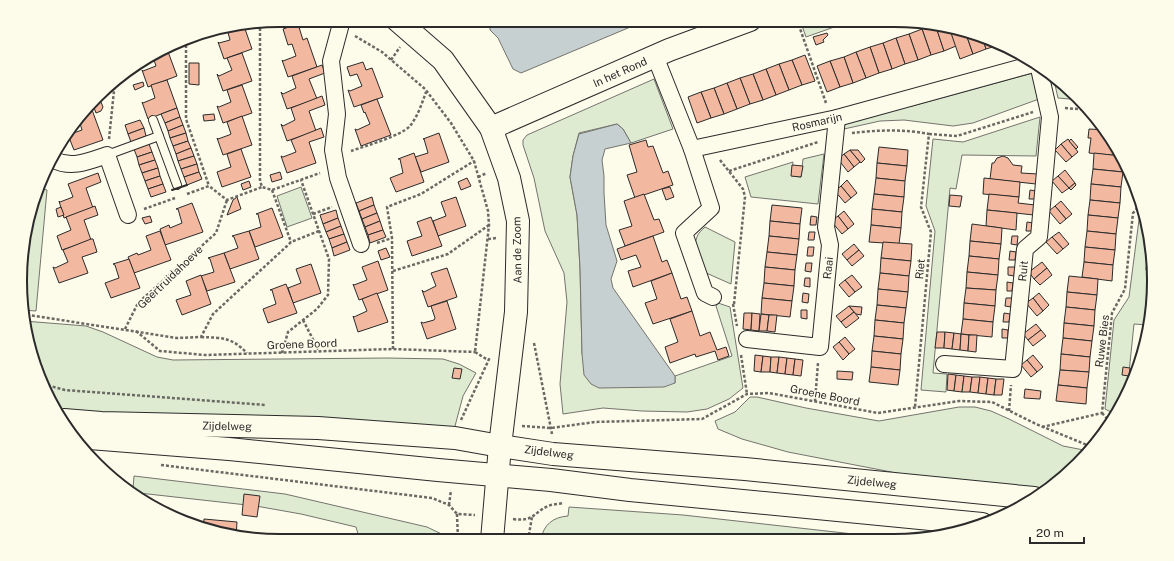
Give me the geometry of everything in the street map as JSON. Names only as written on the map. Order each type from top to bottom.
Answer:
[{"type":"main road","name":"Aan de Zoom","points":[[405,27],[443,60],[491,128],[509,178],[518,221],[516,312],[500,446],[499,475],[493,534]]},
{"type":"main road","name":"In het Rond","points":[[491,128],[669,50],[731,27]]},
{"type":"main road","name":"Zijdelweg","points":[[70,420],[101,423],[318,428],[457,425],[500,446],[560,454],[753,470],[1025,497]]},
{"type":"main road","name":"Zijdelweg","points":[[81,437],[229,449],[968,523]]},
{"type":"street","points":[[340,27],[331,61],[337,114],[333,150],[338,178],[361,244]]},
{"type":"street","points":[[655,56],[692,149],[711,208],[684,233],[705,293],[713,297]]},
{"type":"street","name":"Rosmarijn","points":[[692,149],[834,118],[1028,66]]},
{"type":"street","name":"Ruit","points":[[1013,368],[1025,249],[1039,237],[1050,117],[1039,73]]},
{"type":"street","name":"Raai","points":[[820,346],[830,245],[826,227],[836,136],[834,118]]},
{"type":"street","points":[[57,161],[76,165],[107,155],[128,215]]},
{"type":"street","points":[[747,339],[820,346]]},
{"type":"street","points":[[944,364],[1013,368]]},
{"type":"lane","points":[[153,120],[177,185]]},
{"type":"lane","points":[[107,155],[159,136]]},
{"type":"path","points":[[347,27],[382,52],[426,91],[451,123],[474,161],[488,211],[489,225],[475,352],[488,360]]},
{"type":"path","points":[[800,27],[834,118]]},
{"type":"path","points":[[260,28],[260,181],[262,187]]},
{"type":"path","points":[[186,45],[186,119],[209,186],[227,200],[262,187],[272,190],[301,180],[397,134],[409,127],[415,118],[426,91]]},
{"type":"path","points":[[107,155],[114,89]]},
{"type":"path","points":[[729,171],[836,136],[868,131],[920,132],[957,136],[1048,108],[1080,109]]},
{"type":"path","name":"Riet","points":[[916,407],[931,232],[921,207],[929,134]]},
{"type":"path","points":[[708,146],[743,189],[745,197],[734,304]]},
{"type":"path","points":[[393,349],[392,238],[387,207],[421,194],[474,161]]},
{"type":"path","points":[[282,353],[288,332],[317,308],[328,295],[329,259],[301,180]]},
{"type":"path","points":[[184,195],[209,186]]},
{"type":"path","points":[[272,190],[291,242]]},
{"type":"path","points":[[128,215],[178,197]]},
{"type":"path","name":"Geertruidahoeve","points":[[125,329],[138,303],[216,233],[227,200]]},
{"type":"path","name":"Ruwe Bies","points":[[1102,413],[1112,313],[1125,289],[1133,213],[1137,209]]},
{"type":"path","points":[[393,271],[448,254],[489,225]]},
{"type":"path","points":[[201,337],[213,314],[291,242],[319,231]]},
{"type":"path","name":"Groene Boord","points":[[516,312],[531,328],[551,428],[595,422],[702,419],[747,394],[769,393],[878,413],[966,401],[992,402],[1042,427],[1087,445]]},
{"type":"path","points":[[29,315],[177,338],[222,338],[238,344],[248,354]]},
{"type":"path","points":[[303,320],[318,351]]},
{"type":"path","name":"Groene Boord","points":[[136,331],[160,351],[205,355],[393,349],[475,352]]},
{"type":"path","points":[[815,402],[820,346]]},
{"type":"path","points":[[457,425],[491,354]]},
{"type":"path","points":[[1009,411],[1013,368]]},
{"type":"path","points":[[50,386],[65,390],[271,405]]},
{"type":"path","points":[[1042,427],[1102,413],[1106,418]]},
{"type":"path","points":[[449,505],[454,471]]},
{"type":"path","points":[[457,514],[458,534]]},
{"type":"path","points":[[529,534],[532,517]]},
{"type":"green space","points":[[802,27],[834,27],[806,37]]},
{"type":"green space","points":[[1033,73],[1039,99],[973,123],[953,126],[904,120],[880,121],[844,129],[844,121],[907,105],[912,106]]},
{"type":"green space","points":[[654,79],[673,129],[631,143],[623,129],[617,124],[579,133],[573,156],[570,177],[577,215],[582,354],[675,383],[675,376],[732,356],[716,306],[718,303],[730,307],[743,388],[729,399],[707,409],[687,412],[603,408],[563,414],[560,384],[567,302],[564,273],[545,231],[534,178],[523,145],[523,140],[527,135]]},
{"type":"green space","points":[[1055,85],[1071,99],[1058,98]]},
{"type":"green space","points":[[1040,117],[1036,156],[962,155],[956,189],[950,188],[933,373],[947,374],[946,392],[921,390],[935,231],[926,206],[933,139],[963,142]]},
{"type":"green space","points":[[824,154],[818,204],[751,197],[745,177],[793,162],[792,176],[801,177],[803,159]]},
{"type":"green space","points":[[301,187],[312,218],[287,227],[277,196]]},
{"type":"green space","points":[[44,189],[47,190],[36,311],[29,310],[27,280],[29,247]]},
{"type":"green space","points":[[1139,219],[1145,247],[1147,280],[1145,314],[1143,325],[1134,324],[1129,376],[1110,412],[1105,409],[1114,320],[1129,297]]},
{"type":"green space","points":[[705,227],[735,242],[731,284],[704,272],[698,254],[696,241],[700,232]]},
{"type":"green space","points":[[30,322],[86,326],[103,332],[157,357],[173,360],[387,358],[443,359],[459,364],[476,373],[463,396],[451,441],[68,418],[46,378],[40,362]]},
{"type":"green space","points":[[750,397],[757,397],[806,408],[879,421],[959,407],[975,407],[991,411],[1063,446],[1082,450],[1061,471],[1035,490],[968,484],[912,476],[788,452],[742,439],[718,429],[715,421],[735,412]]},
{"type":"green space","points":[[134,476],[285,494],[427,527],[442,534],[358,534],[356,527],[301,514],[256,506],[144,494],[133,487]]},
{"type":"green space","points":[[569,507],[683,515],[853,534],[542,534],[546,526],[553,520],[568,516]]},
{"type":"shaded area","points":[[490,27],[630,27],[521,73],[513,69],[498,38],[490,30]]},
{"type":"shaded area","points":[[617,124],[623,129],[631,143],[605,149],[602,160],[606,225],[617,261],[611,279],[613,288],[675,376],[675,383],[664,387],[599,388],[591,384],[584,375],[577,215],[570,177],[573,156],[579,134]]},
{"type":"building","points":[[289,27],[299,27],[303,40],[307,38],[317,67],[288,77],[282,60],[283,61],[296,56],[292,44],[288,45],[283,29]]},
{"type":"building","points":[[245,29],[252,49],[224,59],[218,42],[230,40],[228,33]]},
{"type":"building","points":[[922,29],[937,31],[944,51],[931,55]]},
{"type":"building","points":[[922,29],[931,55],[918,60],[909,34]]},
{"type":"building","points":[[937,31],[952,34],[956,46],[944,51]]},
{"type":"building","points":[[827,33],[828,35],[823,40],[824,42],[816,45],[813,37]]},
{"type":"building","points":[[909,34],[918,60],[905,64],[896,38]]},
{"type":"building","points":[[951,34],[967,38],[973,54],[960,59]]},
{"type":"building","points":[[896,38],[905,64],[892,69],[883,43]]},
{"type":"building","points":[[967,38],[984,43],[986,49],[973,54]]},
{"type":"building","points":[[883,43],[892,69],[879,73],[870,47]]},
{"type":"building","points":[[984,43],[993,47],[986,49]]},
{"type":"building","points":[[870,47],[879,73],[866,78],[856,52]]},
{"type":"building","points":[[856,52],[866,78],[853,83],[844,57]]},
{"type":"building","points":[[168,53],[177,76],[148,87],[142,70],[143,71],[156,66],[154,61]]},
{"type":"building","points":[[242,53],[252,81],[223,91],[217,74],[219,76],[232,70],[227,58]]},
{"type":"building","points":[[805,55],[815,81],[802,85],[792,60]]},
{"type":"building","points":[[844,57],[853,83],[840,87],[830,61]]},
{"type":"building","points":[[792,60],[802,85],[789,90],[779,64]]},
{"type":"building","points":[[830,61],[840,87],[827,92],[817,66]]},
{"type":"building","points":[[363,62],[366,70],[372,68],[383,97],[354,107],[348,90],[350,91],[362,86],[357,74],[350,76],[347,67]]},
{"type":"building","points":[[189,63],[199,63],[199,85],[189,84]]},
{"type":"building","points":[[779,64],[789,90],[776,95],[766,69]]},
{"type":"building","points":[[322,65],[325,73],[309,79],[317,99],[287,109],[281,92],[283,94],[296,88],[292,76]]},
{"type":"building","points":[[766,69],[776,95],[763,100],[753,74]]},
{"type":"building","points":[[753,74],[763,100],[750,104],[740,78]]},
{"type":"building","points":[[740,78],[750,104],[737,109],[727,83]]},
{"type":"building","points":[[167,80],[177,108],[148,119],[142,102],[143,103],[155,98],[151,85]]},
{"type":"building","points":[[143,82],[144,86],[135,90],[133,85]]},
{"type":"building","points":[[727,83],[737,109],[724,114],[714,88]]},
{"type":"building","points":[[242,85],[252,113],[223,123],[217,106],[219,107],[231,102],[227,90]]},
{"type":"building","points":[[714,88],[724,114],[711,118],[701,92]]},
{"type":"building","points":[[701,92],[711,118],[697,123],[688,97]]},
{"type":"building","points":[[322,96],[325,105],[309,111],[316,131],[287,141],[281,124],[283,126],[295,120],[291,108]]},
{"type":"building","points":[[377,99],[391,135],[361,146],[355,129],[357,130],[370,124],[361,105]]},
{"type":"building","points":[[101,102],[103,107],[101,111],[96,113],[94,108]]},
{"type":"building","points":[[177,108],[180,117],[165,123],[161,114]]},
{"type":"building","points":[[92,111],[103,140],[74,150],[70,140],[75,133],[82,130],[80,124]]},
{"type":"building","points":[[214,114],[215,120],[204,121],[203,115]]},
{"type":"building","points":[[242,116],[252,145],[223,155],[217,138],[218,139],[231,134],[227,122]]},
{"type":"building","points":[[180,117],[183,125],[168,131],[165,123]]},
{"type":"building","points":[[140,120],[144,128],[128,134],[125,125]]},
{"type":"building","points":[[183,125],[186,133],[170,138],[168,131]]},
{"type":"building","points":[[144,128],[146,136],[131,142],[128,134]]},
{"type":"building","points":[[321,128],[324,137],[309,142],[316,163],[287,173],[281,156],[283,157],[296,152],[291,140]]},
{"type":"building","points":[[1089,129],[1097,129],[1114,155],[1089,153],[1091,138],[1088,138]]},
{"type":"building","points":[[186,133],[188,141],[173,146],[170,138]]},
{"type":"building","points":[[439,133],[449,162],[421,172],[415,157],[428,153],[423,139]]},
{"type":"building","points":[[1068,139],[1078,152],[1072,157],[1061,144]]},
{"type":"building","points":[[1071,139],[1078,147],[1076,149],[1069,141]]},
{"type":"building","points":[[646,140],[648,147],[653,146],[663,173],[668,171],[673,185],[635,198],[627,175],[637,172],[629,145]]},
{"type":"building","points":[[188,141],[191,148],[176,154],[173,146]]},
{"type":"building","points":[[149,144],[152,152],[137,157],[134,149]]},
{"type":"building","points":[[1061,144],[1072,157],[1066,162],[1055,150]]},
{"type":"building","points":[[879,147],[908,150],[907,166],[877,163]]},
{"type":"building","points":[[191,148],[194,156],[178,161],[176,154]]},
{"type":"building","points":[[241,149],[251,177],[222,187],[217,172],[231,167],[227,154]]},
{"type":"building","points":[[850,150],[860,162],[854,167],[844,154]]},
{"type":"building","points":[[850,150],[858,150],[865,159],[861,163]]},
{"type":"building","points":[[152,152],[155,160],[139,165],[137,157]]},
{"type":"building","points":[[414,153],[424,182],[396,192],[390,178],[403,173],[400,159],[398,159]]},
{"type":"building","points":[[1094,153],[1114,155],[1123,172],[1093,169]]},
{"type":"building","points":[[844,154],[854,167],[848,172],[838,159]]},
{"type":"building","points":[[194,156],[197,164],[181,169],[178,161]]},
{"type":"building","points":[[1003,156],[1008,158],[1013,165],[1022,166],[1021,173],[1038,174],[1036,184],[990,179],[992,163],[994,163],[997,158]]},
{"type":"building","points":[[155,160],[158,168],[142,173],[139,165]]},
{"type":"building","points":[[877,163],[907,166],[905,181],[876,178]]},
{"type":"building","points":[[197,164],[199,172],[184,177],[181,169]]},
{"type":"building","points":[[792,165],[803,166],[801,177],[791,176]]},
{"type":"building","points":[[158,168],[160,176],[145,181],[142,173]]},
{"type":"building","points":[[1093,169],[1123,172],[1121,187],[1091,184]]},
{"type":"building","points":[[1065,170],[1075,183],[1069,188],[1058,176]]},
{"type":"building","points":[[199,172],[202,179],[187,185],[184,177]]},
{"type":"building","points":[[280,172],[282,179],[272,182],[270,175]]},
{"type":"building","points":[[98,173],[101,182],[86,188],[93,208],[64,218],[59,201],[60,202],[73,197],[68,184]]},
{"type":"building","points":[[160,176],[163,184],[148,189],[145,181]]},
{"type":"building","points":[[1058,176],[1069,188],[1062,193],[1052,181]]},
{"type":"building","points":[[467,178],[471,186],[461,190],[458,182]]},
{"type":"building","points":[[876,178],[905,181],[904,197],[874,194]]},
{"type":"building","points":[[984,178],[1020,182],[1019,197],[983,194]]},
{"type":"building","points":[[847,180],[857,193],[851,198],[841,186]]},
{"type":"building","points":[[249,181],[251,187],[243,190],[241,184]]},
{"type":"building","points":[[1075,183],[1076,185],[1071,190],[1069,188]]},
{"type":"building","points":[[163,184],[166,192],[151,197],[148,189]]},
{"type":"building","points":[[1091,184],[1121,187],[1120,203],[1090,200]]},
{"type":"building","points":[[841,186],[851,198],[845,203],[835,191]]},
{"type":"building","points":[[670,187],[674,197],[666,200],[662,189]]},
{"type":"building","points":[[1030,190],[1036,191],[1035,199],[1029,199]]},
{"type":"building","points":[[644,194],[654,220],[659,219],[664,232],[625,246],[619,230],[632,226],[624,201]]},
{"type":"building","points":[[874,194],[904,197],[902,212],[872,209]]},
{"type":"building","points":[[989,194],[1019,197],[1018,203],[1035,205],[1034,215],[987,210]]},
{"type":"building","points":[[950,195],[962,196],[960,207],[949,206]]},
{"type":"building","points":[[237,197],[241,209],[227,215],[233,200]]},
{"type":"building","points":[[372,197],[374,205],[359,211],[356,203]]},
{"type":"building","points":[[456,197],[466,226],[438,236],[433,221],[446,216],[441,202]]},
{"type":"building","points":[[1090,200],[1120,203],[1118,218],[1088,215]]},
{"type":"building","points":[[1061,201],[1072,214],[1066,219],[1055,206]]},
{"type":"building","points":[[192,203],[203,232],[165,245],[160,229],[169,225],[170,228],[182,223],[178,209],[176,209]]},
{"type":"building","points":[[374,205],[377,213],[362,219],[359,211]]},
{"type":"building","points":[[772,205],[802,208],[800,224],[770,221]]},
{"type":"building","points":[[95,206],[98,215],[84,220],[91,240],[62,250],[57,236],[71,230],[66,217]]},
{"type":"building","points":[[1055,206],[1066,219],[1060,224],[1049,211]]},
{"type":"building","points":[[61,207],[64,215],[58,217],[56,209]]},
{"type":"building","points":[[272,208],[283,237],[255,247],[249,231],[261,227],[258,214],[256,214]]},
{"type":"building","points":[[872,209],[902,212],[901,228],[871,225]]},
{"type":"building","points":[[336,210],[338,218],[323,224],[320,215]]},
{"type":"building","points":[[987,210],[1017,213],[1016,230],[986,226]]},
{"type":"building","points":[[844,211],[854,224],[848,229],[838,216]]},
{"type":"building","points":[[377,213],[380,221],[365,227],[362,219]]},
{"type":"building","points":[[1088,215],[1118,218],[1116,234],[1087,231]]},
{"type":"building","points":[[150,216],[152,222],[145,224],[142,218]]},
{"type":"building","points":[[811,216],[817,217],[816,225],[810,225]]},
{"type":"building","points":[[838,216],[848,229],[842,234],[831,221]]},
{"type":"building","points":[[431,217],[442,246],[412,256],[407,241],[422,236],[417,222]]},
{"type":"building","points":[[338,218],[341,226],[326,232],[323,224]]},
{"type":"building","points":[[380,221],[383,230],[368,235],[365,227]]},
{"type":"building","points":[[770,221],[800,224],[799,239],[769,236]]},
{"type":"building","points":[[1027,222],[1033,223],[1032,231],[1026,231]]},
{"type":"building","points":[[972,224],[1002,228],[1001,244],[970,241]]},
{"type":"building","points":[[871,225],[901,228],[899,244],[869,242]]},
{"type":"building","points":[[341,226],[344,234],[329,239],[326,232]]},
{"type":"building","points":[[383,230],[386,237],[370,243],[368,235]]},
{"type":"building","points":[[160,231],[171,260],[134,273],[128,257],[137,253],[138,255],[151,250],[146,236]]},
{"type":"building","points":[[249,231],[259,259],[230,269],[224,253],[238,248],[234,237],[232,236]]},
{"type":"building","points":[[1087,231],[1116,234],[1115,250],[1085,247]]},
{"type":"building","points":[[809,232],[815,232],[814,240],[808,240]]},
{"type":"building","points":[[1059,232],[1069,244],[1063,249],[1052,237]]},
{"type":"building","points":[[344,234],[347,242],[332,248],[329,239]]},
{"type":"building","points":[[653,236],[662,262],[667,260],[672,273],[633,287],[628,271],[641,267],[636,255],[621,260],[617,249]]},
{"type":"building","points":[[769,236],[799,239],[797,255],[767,252]]},
{"type":"building","points":[[1012,236],[1018,236],[1017,245],[1011,244]]},
{"type":"building","points":[[1052,237],[1063,249],[1057,254],[1046,242]]},
{"type":"building","points":[[93,239],[97,252],[82,257],[88,273],[59,283],[53,267],[55,268],[68,262],[63,250]]},
{"type":"building","points":[[970,241],[1001,244],[999,259],[969,256]]},
{"type":"building","points":[[347,242],[350,250],[334,256],[332,248]]},
{"type":"building","points":[[883,242],[912,244],[911,261],[881,258]]},
{"type":"building","points":[[854,244],[859,250],[847,260],[842,254]]},
{"type":"building","points":[[808,247],[814,247],[813,256],[807,256]]},
{"type":"building","points":[[1085,247],[1115,250],[1113,265],[1084,262]]},
{"type":"building","points":[[386,248],[390,257],[381,260],[378,251]]},
{"type":"building","points":[[859,250],[864,256],[852,266],[847,260]]},
{"type":"building","points":[[1010,251],[1016,252],[1015,260],[1009,260]]},
{"type":"building","points":[[767,252],[797,255],[795,270],[765,267]]},
{"type":"building","points":[[224,253],[235,282],[207,291],[201,276],[214,272],[210,259],[208,258]]},
{"type":"building","points":[[969,256],[999,259],[998,275],[967,272]]},
{"type":"building","points":[[881,258],[911,261],[909,276],[880,273]]},
{"type":"building","points":[[129,259],[140,288],[111,298],[105,283],[119,278],[115,265],[113,264]]},
{"type":"building","points":[[378,261],[388,290],[359,300],[353,284],[354,285],[367,280],[362,267]]},
{"type":"building","points":[[1042,262],[1047,268],[1034,279],[1029,272]]},
{"type":"building","points":[[1084,262],[1113,265],[1112,281],[1082,277]]},
{"type":"building","points":[[806,263],[812,263],[811,272],[805,271]]},
{"type":"building","points":[[311,264],[321,293],[293,303],[288,288],[301,283],[296,269]]},
{"type":"building","points":[[765,267],[795,270],[794,286],[764,283]]},
{"type":"building","points":[[1008,267],[1015,267],[1014,276],[1008,275]]},
{"type":"building","points":[[447,268],[457,297],[428,307],[422,290],[424,292],[436,286],[431,273]]},
{"type":"building","points":[[1047,268],[1052,275],[1040,285],[1034,279]]},
{"type":"building","points":[[967,272],[998,275],[996,290],[966,288]]},
{"type":"building","points":[[672,273],[681,299],[687,297],[692,311],[653,324],[645,303],[657,299],[651,281]]},
{"type":"building","points":[[880,273],[909,276],[908,292],[878,289]]},
{"type":"building","points":[[201,275],[211,304],[182,315],[176,300],[191,295],[186,281]]},
{"type":"building","points":[[852,275],[862,287],[855,292],[845,280]]},
{"type":"building","points":[[1069,276],[1098,279],[1097,295],[1067,292]]},
{"type":"building","points":[[805,278],[810,278],[810,287],[804,286]]},
{"type":"building","points":[[845,280],[855,292],[849,297],[839,285]]},
{"type":"building","points":[[1007,282],[1013,283],[1012,291],[1007,291]]},
{"type":"building","points":[[764,283],[794,286],[792,301],[762,298]]},
{"type":"building","points":[[286,284],[297,313],[268,323],[263,309],[276,304],[272,290],[270,290]]},
{"type":"building","points":[[966,288],[996,290],[995,306],[964,303]]},
{"type":"building","points":[[878,289],[908,292],[906,308],[877,305]]},
{"type":"building","points":[[1067,292],[1097,295],[1095,310],[1066,307]]},
{"type":"building","points":[[377,293],[388,322],[358,332],[353,316],[354,317],[367,311],[362,299]]},
{"type":"building","points":[[803,293],[809,294],[808,303],[802,302]]},
{"type":"building","points":[[1039,293],[1049,305],[1043,311],[1033,298]]},
{"type":"building","points":[[762,298],[792,301],[790,317],[761,314]]},
{"type":"building","points":[[1006,298],[1012,298],[1011,307],[1005,306]]},
{"type":"building","points":[[1033,298],[1043,311],[1037,316],[1026,303]]},
{"type":"building","points":[[447,301],[456,329],[427,339],[421,322],[423,323],[434,320],[435,318],[431,306]]},
{"type":"building","points":[[964,303],[995,306],[993,322],[963,319]]},
{"type":"building","points":[[877,305],[906,308],[904,323],[875,320]]},
{"type":"building","points":[[849,306],[854,312],[841,322],[836,316]]},
{"type":"building","points":[[849,306],[862,307],[861,315],[856,314]]},
{"type":"building","points":[[1066,307],[1095,310],[1094,326],[1064,323]]},
{"type":"building","points":[[801,310],[807,310],[807,319],[801,318]]},
{"type":"building","points":[[692,311],[700,336],[710,332],[717,350],[726,347],[729,356],[718,360],[715,351],[696,357],[695,354],[670,363],[665,347],[678,342],[670,319]]},
{"type":"building","points":[[854,312],[859,318],[846,328],[841,322]]},
{"type":"building","points":[[744,313],[752,313],[751,330],[743,329]]},
{"type":"building","points":[[752,313],[760,314],[759,331],[751,330]]},
{"type":"building","points":[[1004,313],[1010,314],[1009,322],[1003,322]]},
{"type":"building","points":[[761,314],[769,315],[767,331],[759,331]]},
{"type":"building","points":[[769,315],[777,315],[775,332],[767,331]]},
{"type":"building","points":[[963,319],[993,322],[992,337],[961,334]]},
{"type":"building","points":[[875,320],[904,323],[903,339],[874,336]]},
{"type":"building","points":[[1064,323],[1094,326],[1092,341],[1063,338]]},
{"type":"building","points":[[1036,324],[1041,330],[1028,340],[1023,334]]},
{"type":"building","points":[[1002,329],[1008,330],[1008,338],[1002,338]]},
{"type":"building","points":[[1041,330],[1046,336],[1033,346],[1028,340]]},
{"type":"building","points":[[937,332],[945,332],[944,348],[935,348]]},
{"type":"building","points":[[945,332],[954,333],[952,349],[944,348]]},
{"type":"building","points":[[954,333],[961,334],[960,350],[952,349]]},
{"type":"building","points":[[961,334],[969,335],[968,351],[960,350]]},
{"type":"building","points":[[969,335],[977,335],[976,352],[968,351]]},
{"type":"building","points":[[874,336],[903,339],[901,354],[872,351]]},
{"type":"building","points":[[845,337],[855,349],[849,354],[839,342]]},
{"type":"building","points":[[1063,338],[1092,341],[1090,357],[1061,354]]},
{"type":"building","points":[[839,342],[849,354],[843,360],[833,347]]},
{"type":"building","points":[[872,351],[901,354],[900,370],[871,367]]},
{"type":"building","points":[[1061,354],[1090,357],[1089,372],[1060,370]]},
{"type":"building","points":[[755,355],[763,356],[761,372],[754,371]]},
{"type":"building","points":[[1033,355],[1043,367],[1037,372],[1027,360]]},
{"type":"building","points":[[763,356],[771,357],[770,372],[761,372]]},
{"type":"building","points":[[771,357],[779,357],[777,373],[770,372]]},
{"type":"building","points":[[779,357],[787,358],[785,374],[777,373]]},
{"type":"building","points":[[787,358],[795,359],[793,375],[785,374]]},
{"type":"building","points":[[795,359],[803,360],[801,376],[793,375]]},
{"type":"building","points":[[1027,360],[1037,372],[1031,377],[1021,365]]},
{"type":"building","points":[[871,367],[900,370],[898,385],[869,382]]},
{"type":"building","points":[[1123,367],[1130,368],[1129,376],[1122,375]]},
{"type":"building","points":[[454,368],[462,369],[460,379],[452,378]]},
{"type":"building","points":[[1060,370],[1089,372],[1087,388],[1058,385]]},
{"type":"building","points":[[837,371],[853,372],[852,380],[837,379]]},
{"type":"building","points":[[948,374],[956,375],[954,391],[947,390]]},
{"type":"building","points":[[956,375],[964,376],[962,392],[954,391]]},
{"type":"building","points":[[964,376],[972,377],[970,392],[962,392]]},
{"type":"building","points":[[972,377],[980,377],[978,393],[970,392]]},
{"type":"building","points":[[980,377],[988,378],[986,394],[978,393]]},
{"type":"building","points":[[988,378],[996,379],[994,395],[986,394]]},
{"type":"building","points":[[996,379],[1004,379],[1002,395],[994,395]]},
{"type":"building","points":[[1058,385],[1087,388],[1086,404],[1056,401]]},
{"type":"building","points":[[1025,389],[1041,391],[1040,399],[1024,398]]},
{"type":"building","points":[[244,494],[260,496],[257,517],[242,515]]},
{"type":"building","points":[[204,519],[237,522],[236,530],[231,529],[204,522]]},
{"type":"wall","points":[[172,190],[187,185]]}]
